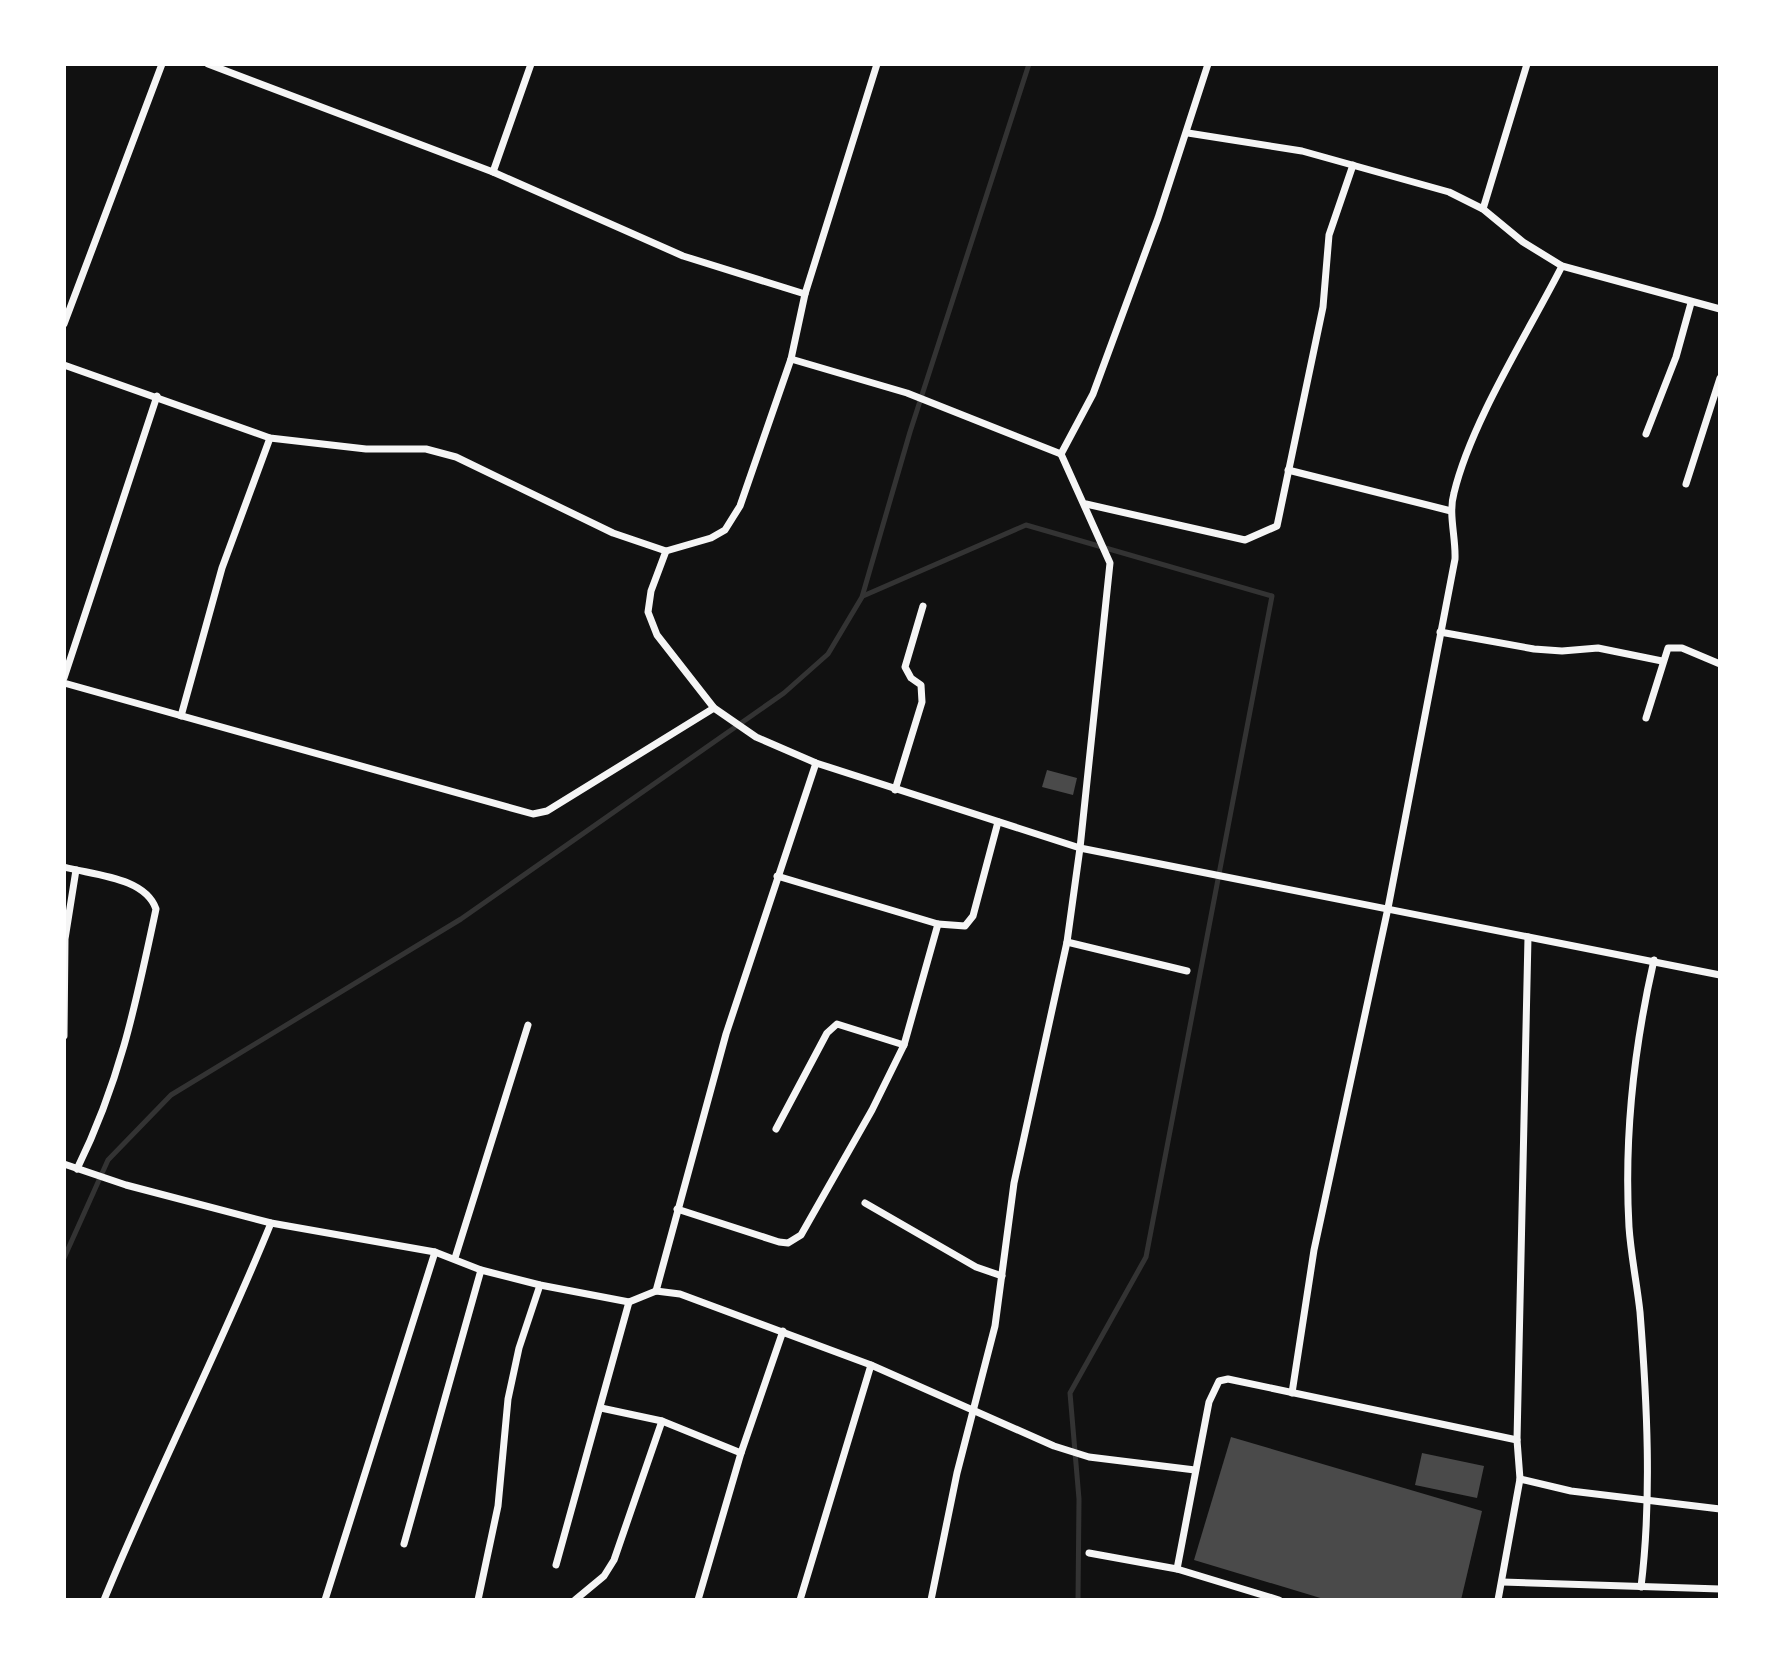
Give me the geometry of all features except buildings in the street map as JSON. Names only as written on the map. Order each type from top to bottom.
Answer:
[{"type":"street","points":[[64,324],[162,64]]},
{"type":"street","points":[[208,64],[493,172],[683,256],[805,294]]},
{"type":"street","points":[[493,172],[531,64]]},
{"type":"street","points":[[64,365],[270,438],[366,449],[426,449],[456,457],[613,533],[666,551],[711,538],[734,519],[791,359],[805,294],[877,64]]},
{"type":"street","points":[[1061,454],[1093,394],[1188,133],[1208,64]]},
{"type":"street","points":[[1483,209],[1527,64]]},
{"type":"street","points":[[1188,133],[1302,151],[1449,192],[1483,209],[1523,242],[1562,266],[1720,309]]},
{"type":"street","points":[[1086,504],[1245,540],[1277,526],[1323,307],[1329,235],[1353,165]]},
{"type":"street","points":[[1292,1393],[1314,1250],[1388,908],[1440,632],[1456,536],[1451,511],[1454,492],[1477,431],[1562,266]]},
{"type":"street","points":[[1646,434],[1676,357],[1691,303]]},
{"type":"street","points":[[791,359],[907,393],[1061,454],[1099,531],[1110,563],[1067,942],[1014,1183],[995,1326],[973,1409],[931,1600]]},
{"type":"street","points":[[1686,484],[1720,378]]},
{"type":"street","points":[[157,396],[64,680],[181,716],[533,814],[547,811],[714,708]]},
{"type":"street","points":[[181,716],[222,568],[270,438]]},
{"type":"street","points":[[1288,470],[1451,511]]},
{"type":"street","points":[[666,551],[651,591],[648,612],[657,635],[714,708],[756,737],[816,763],[1080,848],[1720,975]]},
{"type":"street","points":[[895,790],[924,692],[905,667],[923,606]]},
{"type":"street","points":[[1440,632],[1534,649],[1562,651],[1598,648],[1662,661]]},
{"type":"street","points":[[1646,718],[1668,648],[1674,646],[1720,664]]},
{"type":"street","points":[[656,1291],[726,1034],[816,763]]},
{"type":"street","points":[[777,876],[938,924],[965,926],[973,916],[998,822]]},
{"type":"street","points":[[64,867],[141,889],[152,898],[156,909],[124,1056],[104,1114],[77,1169]]},
{"type":"street","points":[[64,1036],[65,939],[76,870]]},
{"type":"street","points":[[677,1209],[779,1242],[795,1241],[872,1110],[904,1045],[938,924]]},
{"type":"street","points":[[1498,1600],[1520,1479],[1517,1440],[1528,937]]},
{"type":"street","points":[[1067,942],[1187,971]]},
{"type":"street","points":[[1641,1587],[1646,1501],[1643,1384],[1629,1229],[1628,1158],[1641,1018],[1654,960]]},
{"type":"street","points":[[776,1129],[827,1033],[837,1024],[904,1045]]},
{"type":"street","points":[[455,1258],[528,1025]]},
{"type":"street","points":[[64,1164],[126,1185],[271,1223],[435,1252],[481,1270],[540,1285],[629,1302],[656,1291],[680,1294],[871,1365],[1054,1446],[1089,1457],[1195,1470]]},
{"type":"street","points":[[865,1203],[976,1267],[1002,1276]]},
{"type":"street","points":[[104,1600],[140,1511],[200,1391],[271,1223]]},
{"type":"street","points":[[325,1600],[435,1252]]},
{"type":"street","points":[[404,1544],[481,1270]]},
{"type":"street","points":[[478,1600],[496,1517],[508,1399],[519,1348],[540,1285]]},
{"type":"street","points":[[556,1565],[629,1302]]},
{"type":"street","points":[[698,1600],[741,1453],[783,1331]]},
{"type":"street","points":[[800,1600],[871,1365]]},
{"type":"street","points":[[1177,1569],[1213,1389],[1219,1381],[1228,1379],[1517,1440]]},
{"type":"street","points":[[601,1408],[662,1421],[741,1453]]},
{"type":"street","points":[[575,1600],[604,1576],[614,1560],[662,1421]]},
{"type":"street","points":[[1520,1479],[1646,1501],[1720,1509]]},
{"type":"street","points":[[1089,1553],[1177,1569],[1252,1596],[1279,1600]]},
{"type":"street","points":[[1502,1582],[1720,1589]]},
{"type":"waterway","points":[[64,1258],[108,1160],[171,1095],[461,919],[784,693],[828,654],[862,597],[910,432],[1029,64]]},
{"type":"waterway","points":[[863,596],[1026,525],[1272,596],[1146,1257],[1070,1393],[1079,1499],[1078,1600]]}]
